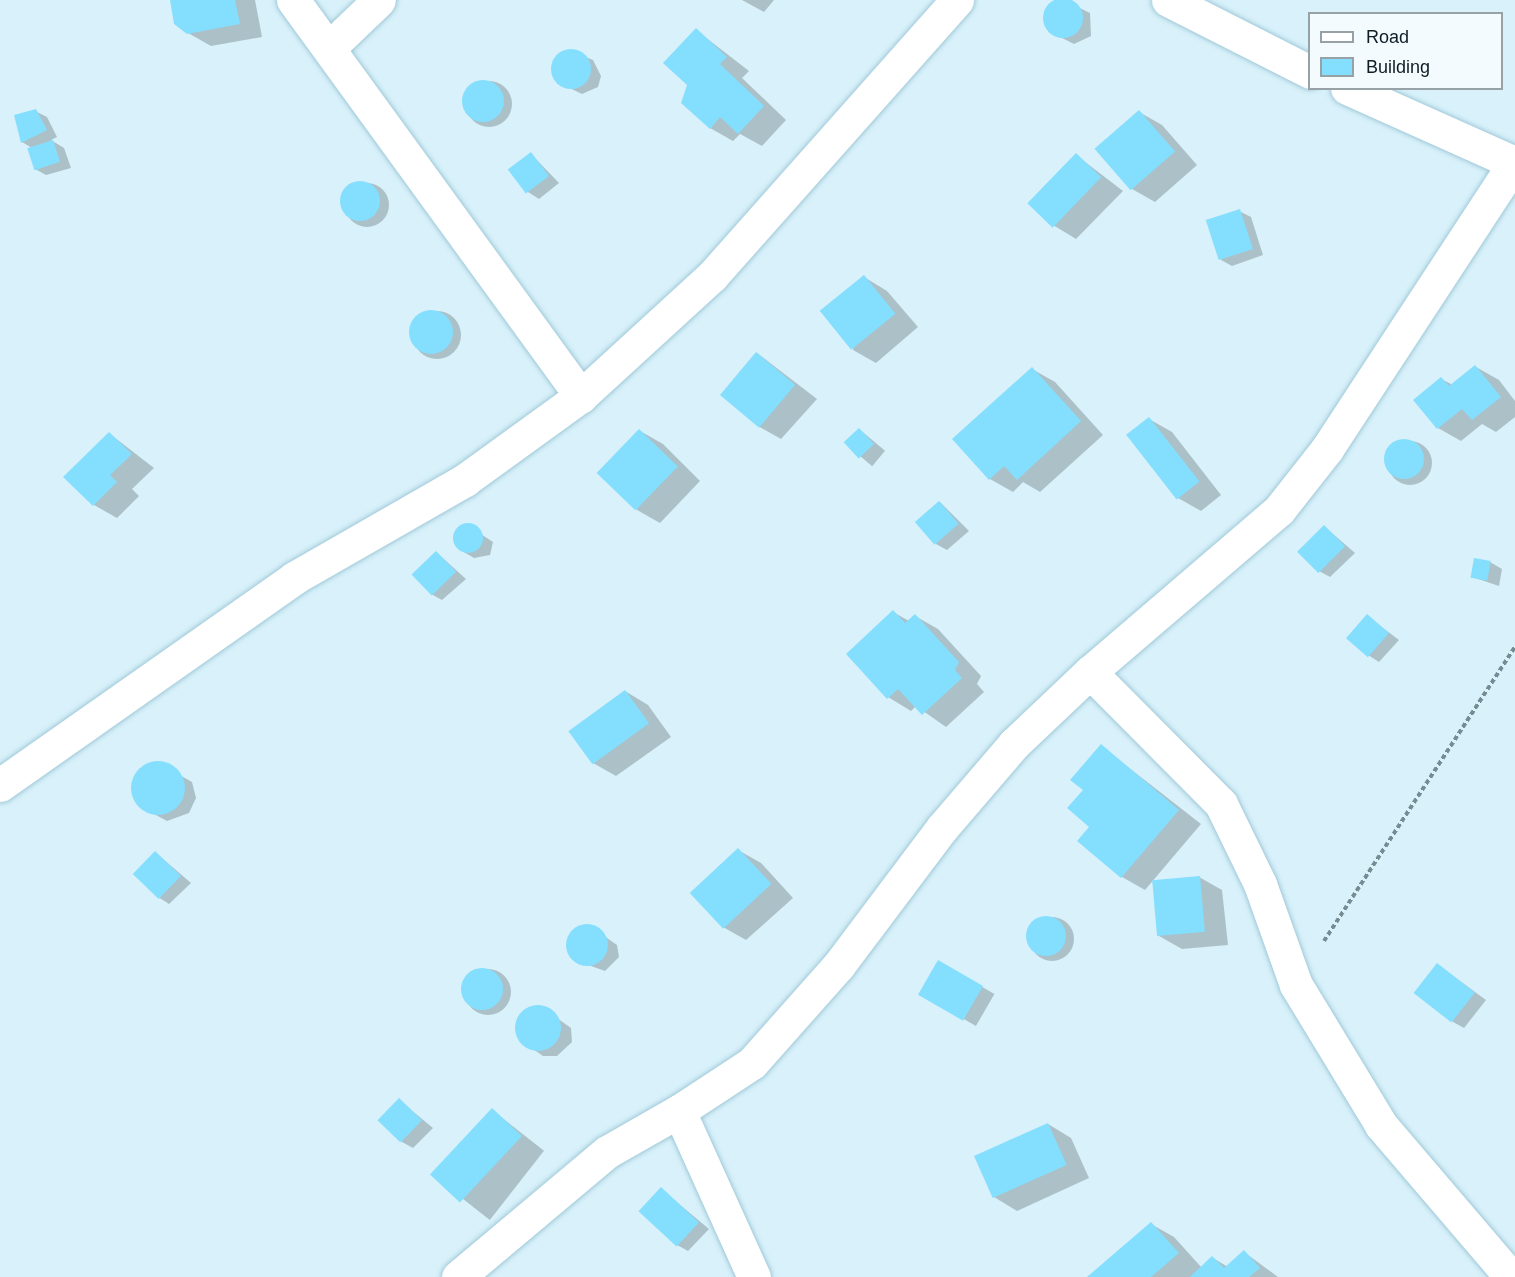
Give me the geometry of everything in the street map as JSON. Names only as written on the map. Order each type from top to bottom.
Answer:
[{"type":"street","points":[[293,0],[581,396]]},
{"type":"street","points":[[329,48],[379,0]]},
{"type":"street","points":[[0,785],[294,578],[465,480],[581,396],[712,276],[957,0]]},
{"type":"street","points":[[1168,0],[1308,71]]},
{"type":"street","points":[[458,1277],[607,1152],[679,1111],[752,1063],[839,965],[942,828],[1007,752],[1090,672],[1279,510],[1327,449],[1515,163],[1351,90]]},
{"type":"street","points":[[1090,672],[1221,804],[1260,884],[1296,985],[1381,1125],[1511,1277]]},
{"type":"street","points":[[679,1111],[754,1277]]},
{"type":"path","points":[[1296,985],[1515,647]]},
{"type":"building","points":[[170,0],[235,0],[240,24],[187,34],[174,24]]},
{"type":"building","points":[[1055,0],[1071,0],[1081,10],[1083,18],[1081,26],[1071,36],[1063,38],[1055,36],[1045,26],[1043,18],[1045,10]]},
{"type":"building","points":[[696,28],[727,57],[720,64],[764,106],[738,134],[720,117],[710,129],[681,103],[687,85],[663,63]]},
{"type":"building","points":[[571,49],[585,55],[591,69],[585,83],[571,89],[557,83],[551,69],[557,55]]},
{"type":"building","points":[[483,80],[498,86],[504,101],[498,116],[483,122],[468,116],[462,101],[468,86]]},
{"type":"building","points":[[36,109],[47,130],[21,143],[14,115]]},
{"type":"building","points":[[1139,110],[1175,152],[1131,190],[1094,149]]},
{"type":"building","points":[[53,140],[60,162],[34,170],[27,148]]},
{"type":"building","points":[[531,152],[549,176],[526,193],[508,169]]},
{"type":"building","points":[[1076,153],[1101,177],[1053,228],[1027,203]]},
{"type":"building","points":[[360,181],[368,182],[374,187],[379,193],[379,209],[374,215],[368,220],[360,221],[352,220],[346,215],[341,209],[340,201],[341,193],[346,187],[352,182]]},
{"type":"building","points":[[1240,209],[1253,249],[1219,260],[1206,220]]},
{"type":"building","points":[[864,275],[895,314],[851,350],[820,311]]},
{"type":"building","points":[[431,310],[447,316],[453,332],[447,348],[431,354],[415,348],[409,332],[415,316]]},
{"type":"building","points":[[756,352],[795,385],[759,428],[720,395]]},
{"type":"building","points":[[1475,365],[1501,397],[1472,420],[1462,409],[1437,429],[1413,400],[1441,377],[1449,386]]},
{"type":"building","points":[[1032,367],[1081,421],[1017,480],[1004,466],[989,480],[952,439]]},
{"type":"building","points":[[1149,417],[1199,482],[1177,499],[1126,435]]},
{"type":"building","points":[[859,428],[874,444],[859,458],[844,442]]},
{"type":"building","points":[[639,429],[678,467],[635,510],[597,473]]},
{"type":"building","points":[[109,432],[132,454],[110,475],[117,482],[93,506],[63,477]]},
{"type":"building","points":[[1404,439],[1412,440],[1418,445],[1423,451],[1423,467],[1418,473],[1412,478],[1404,479],[1396,478],[1390,473],[1385,467],[1384,459],[1385,451],[1390,445],[1396,440]]},
{"type":"building","points":[[939,501],[959,524],[935,545],[915,522]]},
{"type":"building","points":[[468,523],[479,527],[483,538],[479,549],[468,553],[457,549],[453,538],[457,527]]},
{"type":"building","points":[[1324,525],[1345,546],[1318,573],[1297,552]]},
{"type":"building","points":[[436,551],[456,572],[432,595],[412,575]]},
{"type":"building","points":[[1474,558],[1491,561],[1487,581],[1471,578]]},
{"type":"building","points":[[893,610],[905,623],[915,614],[959,662],[955,670],[962,678],[922,715],[898,689],[887,699],[846,654]]},
{"type":"building","points":[[1367,614],[1389,633],[1368,657],[1346,638]]},
{"type":"building","points":[[625,690],[649,723],[592,764],[568,731]]},
{"type":"building","points":[[1101,744],[1179,810],[1121,878],[1077,841],[1089,827],[1067,808],[1083,790],[1070,780]]},
{"type":"building","points":[[158,761],[168,763],[177,769],[183,778],[185,788],[183,798],[177,807],[168,813],[158,815],[148,813],[139,807],[133,798],[131,788],[133,778],[139,769],[148,763]]},
{"type":"building","points":[[738,848],[771,884],[723,929],[690,893]]},
{"type":"building","points":[[155,851],[181,876],[159,899],[133,874]]},
{"type":"building","points":[[1200,876],[1205,932],[1157,936],[1152,880]]},
{"type":"building","points":[[1046,916],[1054,917],[1060,922],[1065,928],[1065,944],[1060,950],[1054,955],[1046,956],[1038,955],[1032,950],[1027,944],[1026,936],[1027,928],[1032,922],[1038,917]]},
{"type":"building","points":[[587,924],[602,930],[608,945],[602,960],[587,966],[572,960],[566,945],[572,930]]},
{"type":"building","points":[[938,960],[983,986],[963,1021],[918,995]]},
{"type":"building","points":[[1437,963],[1475,993],[1451,1022],[1414,993]]},
{"type":"building","points":[[482,968],[490,969],[497,974],[502,981],[502,997],[497,1004],[490,1009],[482,1010],[474,1009],[467,1004],[462,997],[461,989],[462,981],[467,974],[474,969]]},
{"type":"building","points":[[538,1005],[554,1012],[561,1028],[554,1044],[538,1051],[522,1044],[515,1028],[522,1012]]},
{"type":"building","points":[[399,1098],[422,1120],[400,1143],[377,1120]]},
{"type":"building","points":[[492,1108],[522,1136],[460,1203],[430,1175]]},
{"type":"building","points":[[1048,1123],[1067,1165],[993,1198],[974,1156]]},
{"type":"building","points":[[661,1187],[699,1222],[677,1247],[638,1211]]},
{"type":"building","points":[[1151,1222],[1179,1253],[1151,1277],[1087,1277]]},
{"type":"building","points":[[1244,1250],[1260,1268],[1249,1277],[1190,1277],[1212,1256],[1224,1268]]}]
